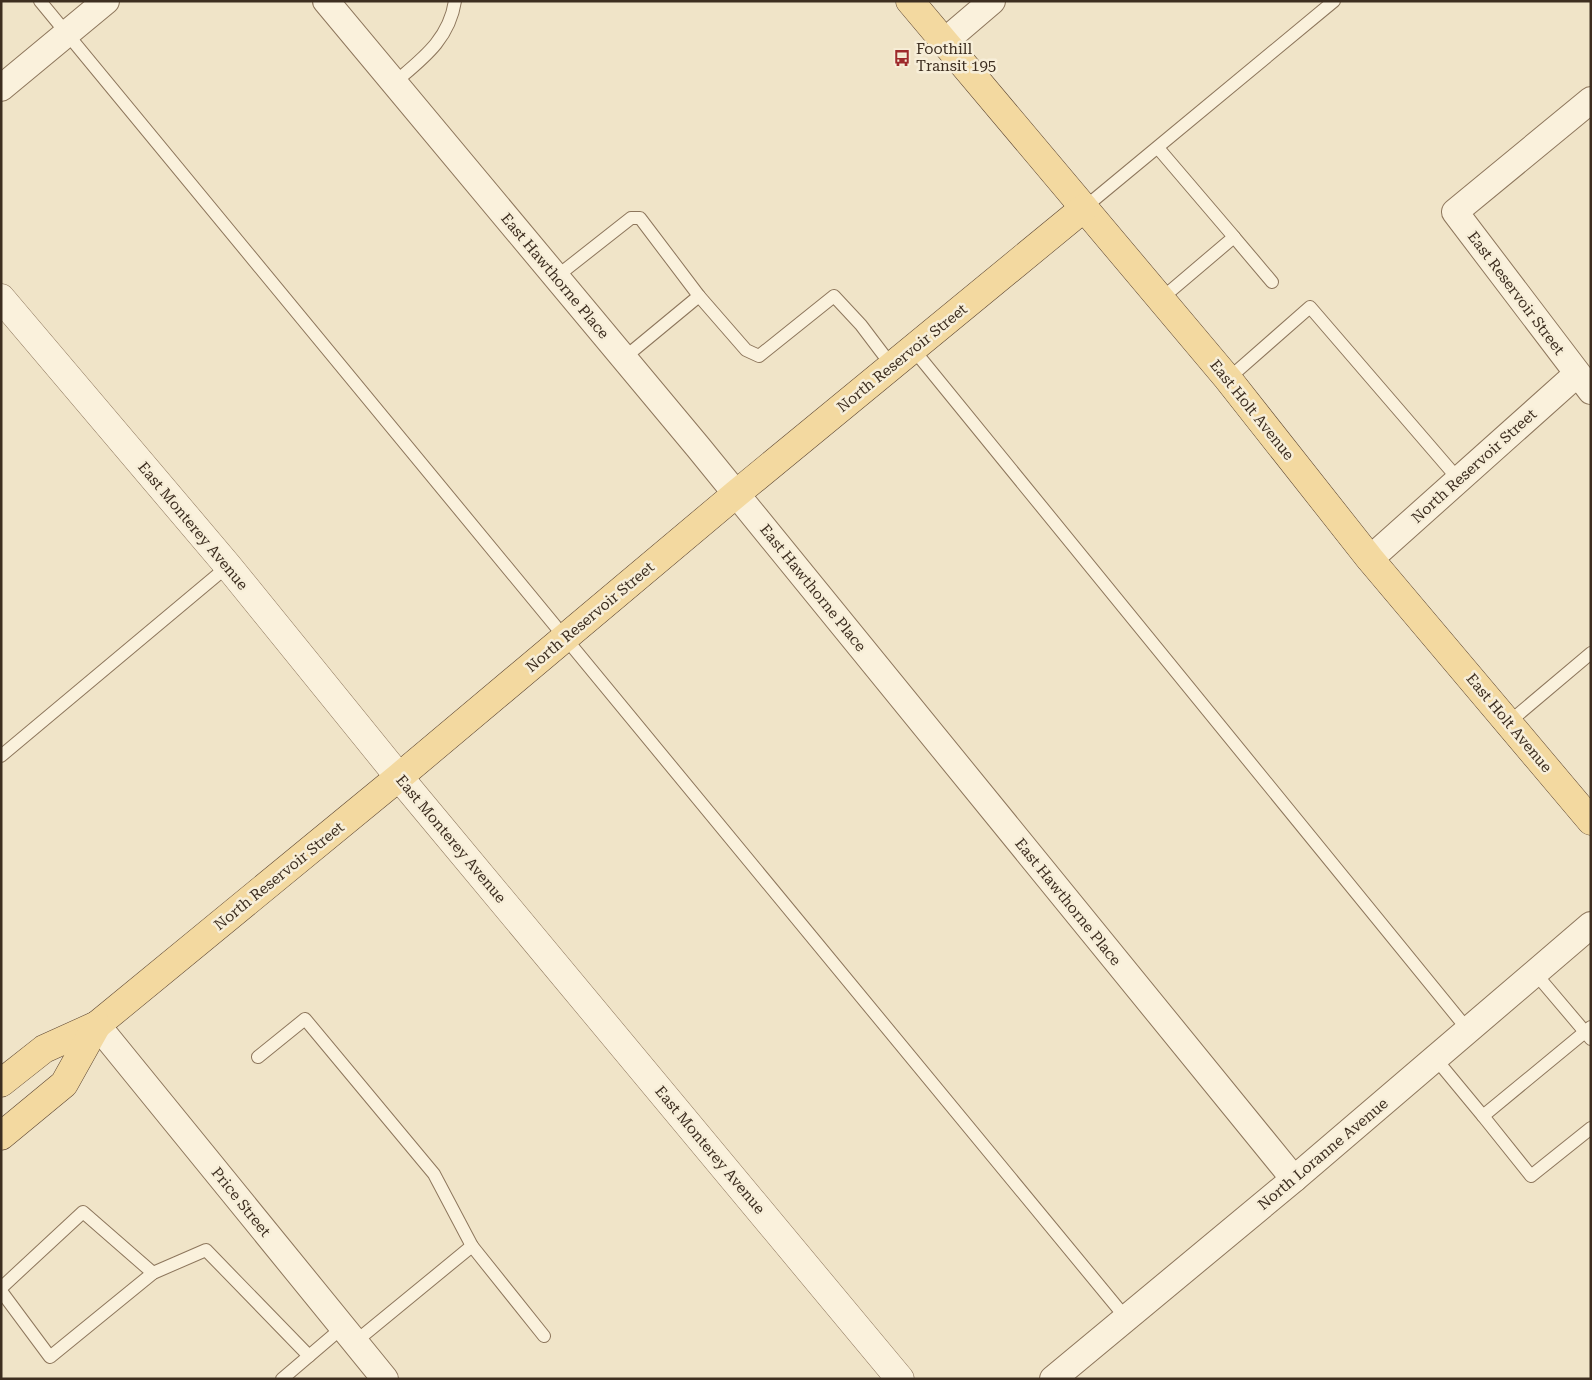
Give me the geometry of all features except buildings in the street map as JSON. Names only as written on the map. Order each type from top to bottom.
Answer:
[{"type":"main road","name":"East Holt Avenue","points":[[910,1],[1228,380],[1370,559],[1508,723],[1589,815]]},
{"type":"main road","name":"North Reservoir Street","points":[[1,1083],[44,1049],[97,1025],[399,777],[736,494],[1084,208]]},
{"type":"main road","name":"North Reservoir Street","points":[[1,1136],[64,1084],[97,1025]]},
{"type":"street","points":[[1,88],[106,1]]},
{"type":"street","name":"East Hawthorne Place","points":[[326,1],[736,494],[1294,1179]]},
{"type":"street","points":[[944,42],[992,1]]},
{"type":"street","name":"East Reservoir Street","points":[[1586,376],[1455,212],[1591,100]]},
{"type":"street","name":"East Monterey Avenue","points":[[1,298],[228,566],[399,777],[900,1379]]},
{"type":"street","name":"North Reservoir Street","points":[[1370,559],[1459,480],[1586,376]]},
{"type":"street","name":"North Loranne Avenue","points":[[1053,1379],[1294,1179],[1591,925]]},
{"type":"street","name":"Price Street","points":[[97,1025],[385,1379]]},
{"type":"lane","points":[[40,1],[1126,1318]]},
{"type":"lane","points":[[394,83],[434,49],[454,13],[455,1]]},
{"type":"lane","points":[[1084,208],[1334,1]]},
{"type":"lane","points":[[1158,148],[1272,282]]},
{"type":"lane","points":[[556,277],[631,218],[640,218],[700,296],[746,350],[759,356],[834,296],[861,325],[892,366]]},
{"type":"lane","points":[[1161,299],[1234,237]]},
{"type":"lane","points":[[624,358],[700,296]]},
{"type":"lane","points":[[1228,380],[1310,307],[1459,480]]},
{"type":"lane","points":[[913,349],[1468,1030]]},
{"type":"lane","points":[[1,756],[228,566]]},
{"type":"lane","points":[[1508,723],[1591,653]]},
{"type":"lane","points":[[1483,1116],[1589,1033],[1535,973]]},
{"type":"lane","points":[[258,1056],[305,1019],[434,1174],[472,1246],[544,1336]]},
{"type":"lane","points":[[1435,1058],[1532,1176],[1591,1128]]},
{"type":"lane","points":[[1,1288],[83,1212],[153,1273]]},
{"type":"lane","points":[[282,1379],[309,1356],[349,1335],[472,1246]]},
{"type":"lane","points":[[1,1292],[50,1357],[153,1273],[206,1250],[309,1356]]},
{"type":"place","name":"Foothill Transit 195","points":[[902,58]]}]
